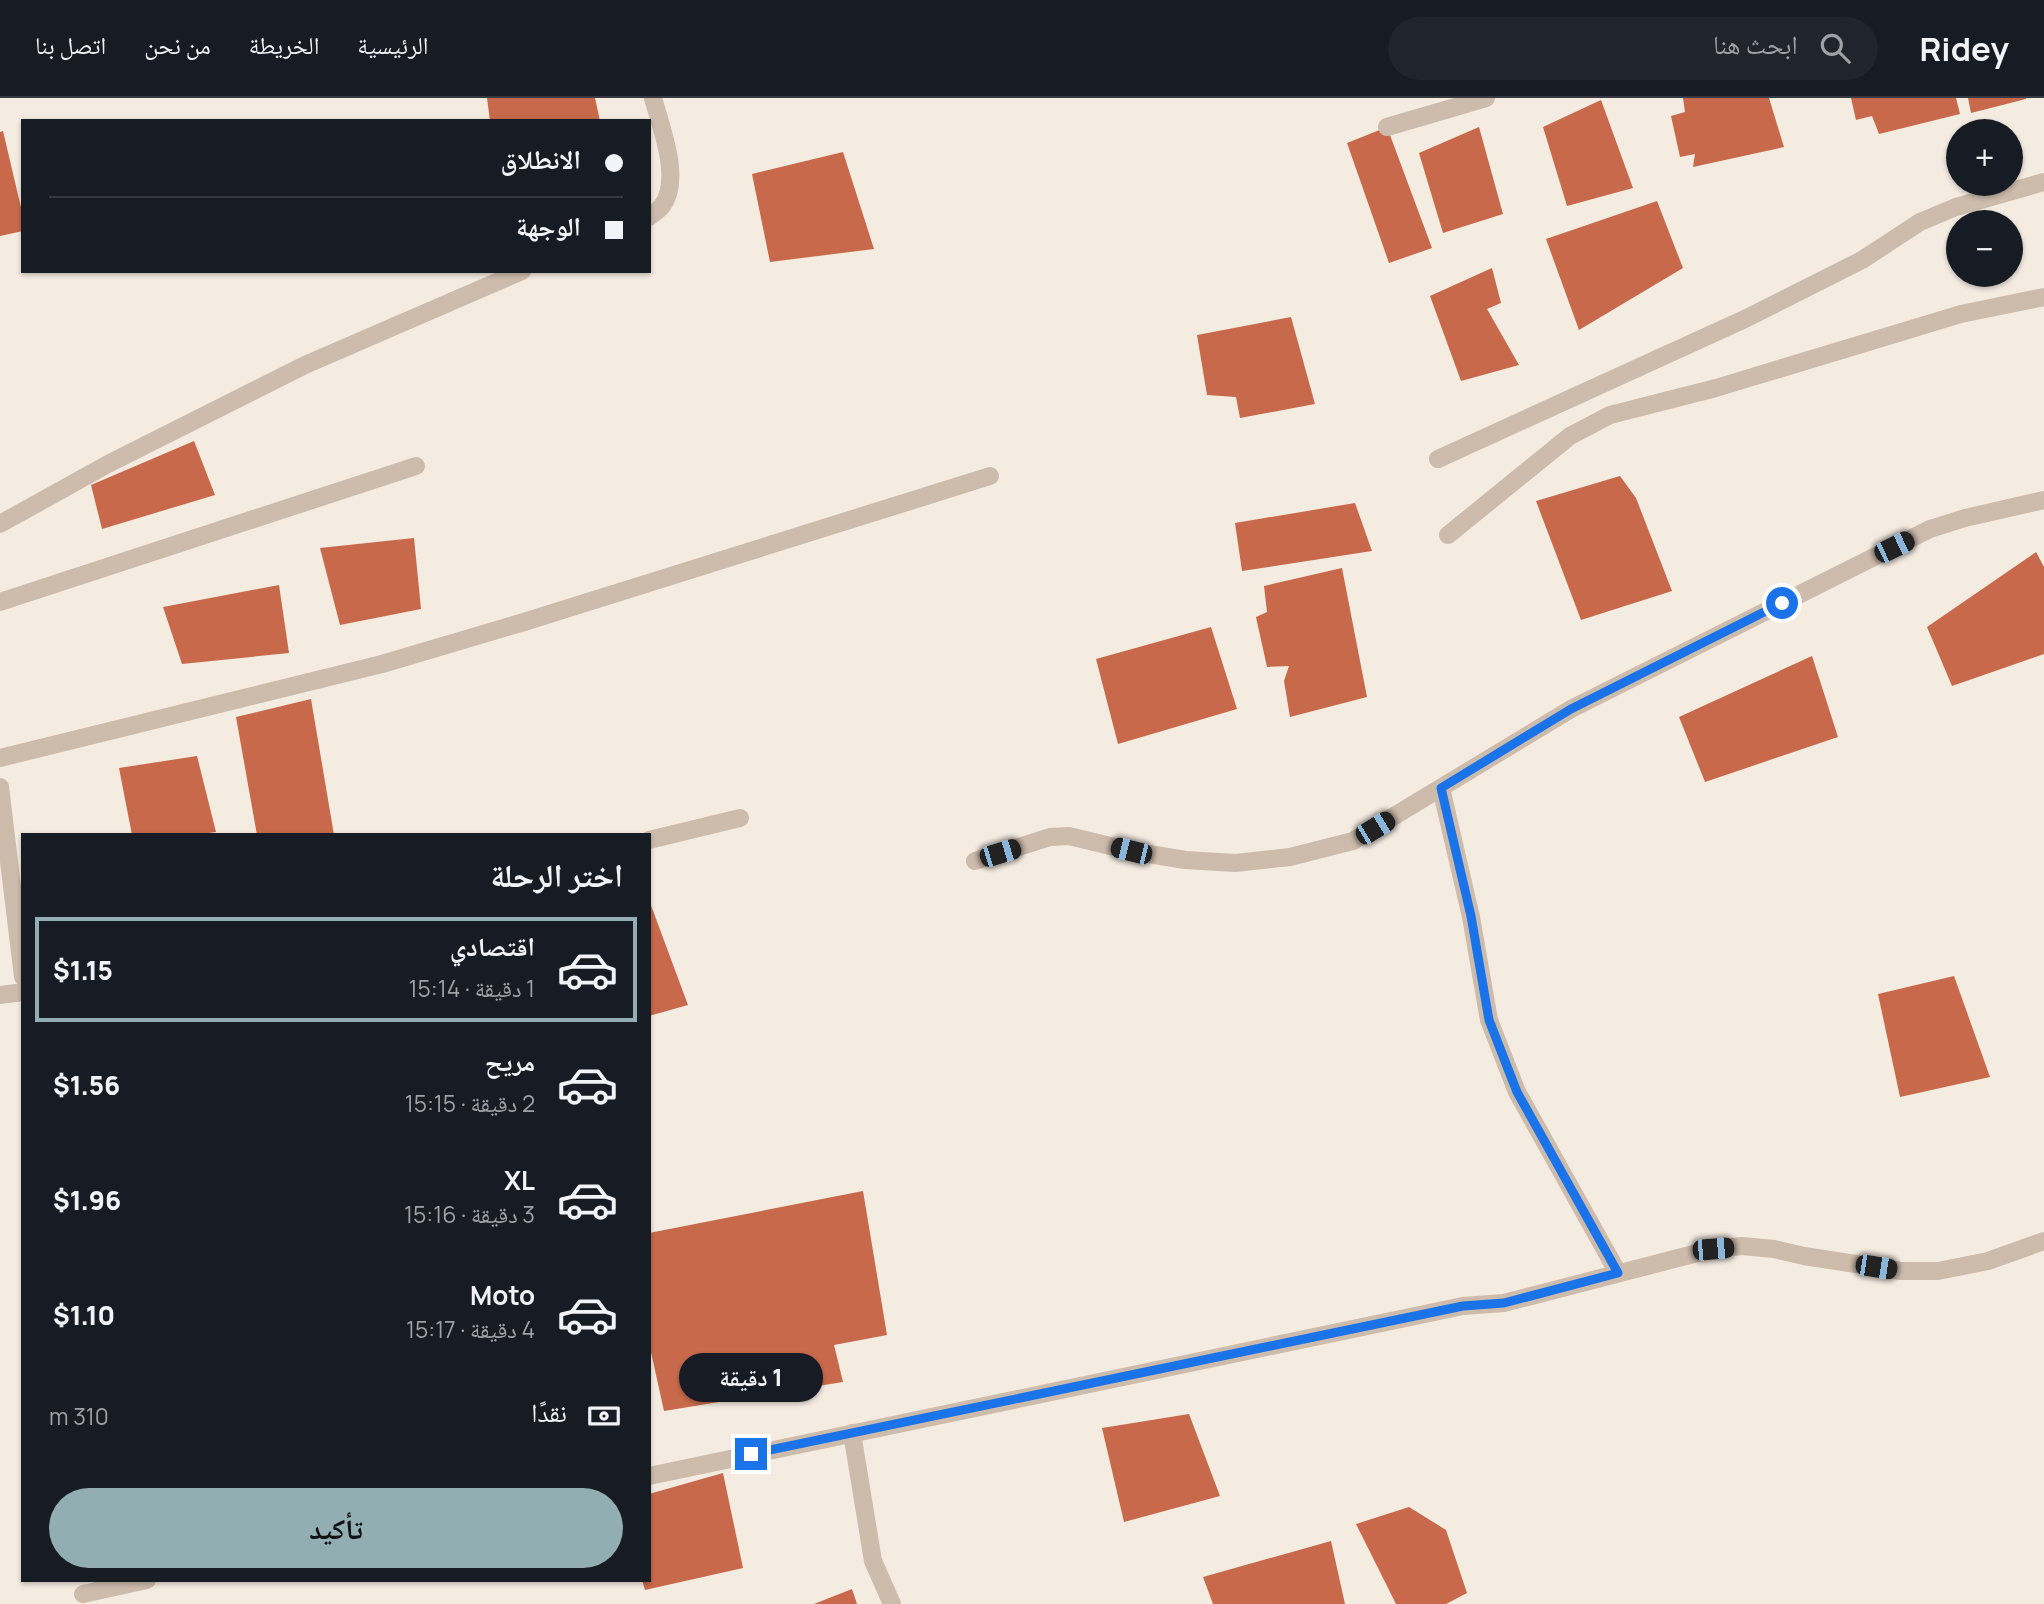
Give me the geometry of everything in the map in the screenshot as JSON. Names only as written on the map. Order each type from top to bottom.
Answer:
[{"type":"street","points":[[651,215],[663,205],[670,185],[668,154],[653,98]]},
{"type":"street","points":[[1387,127],[1486,98]]},
{"type":"street","points":[[1438,459],[1746,318],[1862,260],[1920,222],[1956,207],[2044,182]]},
{"type":"street","points":[[0,524],[108,464],[305,365],[517,273]]},
{"type":"street","points":[[1448,535],[1570,436],[1610,415],[1716,388],[1961,314],[2044,296]]},
{"type":"street","points":[[0,602],[416,466]]},
{"type":"street","points":[[0,758],[382,664],[990,476]]},
{"type":"street","points":[[975,861],[1050,837],[1069,836],[1131,851],[1185,860],[1236,863],[1290,857],[1353,841],[1571,709],[1930,529],[2044,500]]},
{"type":"street","points":[[0,788],[21,961]]},
{"type":"street","points":[[1441,788],[1471,916],[1489,1020],[1517,1092],[1618,1273]]},
{"type":"street","points":[[651,840],[740,818]]},
{"type":"street","points":[[0,995],[21,992]]},
{"type":"street","points":[[651,1476],[1463,1306],[1504,1303],[1713,1249],[1742,1246],[1774,1249],[1900,1271],[1938,1271],[1988,1261],[2044,1241]]},
{"type":"street","points":[[852,1433],[873,1561],[892,1604]]},
{"type":"street","points":[[82,1593],[137,1582]]},
{"type":"building","points":[[487,98],[595,98],[600,119],[490,119]]},
{"type":"building","points":[[1683,98],[1769,98],[1784,147],[1693,167],[1695,154],[1680,157],[1671,116],[1685,112]]},
{"type":"building","points":[[1851,98],[1956,98],[1960,114],[1879,134],[1872,116],[1856,120]]},
{"type":"building","points":[[1968,98],[2026,98],[2026,99],[1971,113]]},
{"type":"building","points":[[1601,100],[1633,188],[1567,206],[1543,127]]},
{"type":"building","points":[[1387,127],[1432,248],[1389,263],[1347,143]]},
{"type":"building","points":[[1479,127],[1503,214],[1443,233],[1419,153]]},
{"type":"building","points":[[3,131],[21,208],[21,231],[0,236],[0,132]]},
{"type":"building","points":[[843,152],[874,249],[770,262],[752,174]]},
{"type":"building","points":[[1657,201],[1683,268],[1579,330],[1546,239]]},
{"type":"building","points":[[1492,268],[1501,303],[1487,309],[1519,365],[1461,381],[1430,296]]},
{"type":"building","points":[[1291,317],[1315,404],[1240,418],[1236,397],[1207,395],[1197,335]]},
{"type":"building","points":[[194,441],[215,495],[102,529],[91,485]]},
{"type":"building","points":[[1620,476],[1636,498],[1672,591],[1581,620],[1536,501]]},
{"type":"building","points":[[1355,503],[1372,551],[1242,571],[1235,523]]},
{"type":"building","points":[[414,538],[421,609],[340,625],[320,548]]},
{"type":"building","points":[[2036,552],[2044,567],[2044,654],[1952,686],[1927,627]]},
{"type":"building","points":[[1342,568],[1367,697],[1290,717],[1284,681],[1289,666],[1267,667],[1256,617],[1267,612],[1264,586]]},
{"type":"building","points":[[279,585],[289,653],[182,664],[163,607]]},
{"type":"building","points":[[1211,627],[1237,709],[1118,744],[1096,659]]},
{"type":"building","points":[[1812,656],[1838,737],[1705,782],[1679,717]]},
{"type":"building","points":[[311,699],[334,833],[257,833],[236,717]]},
{"type":"building","points":[[197,756],[216,832],[132,833],[119,768]]},
{"type":"building","points":[[651,905],[688,1005],[651,1015]]},
{"type":"building","points":[[1954,976],[1990,1077],[1900,1097],[1878,994]]},
{"type":"building","points":[[863,1191],[887,1335],[834,1345],[843,1382],[664,1411],[651,1352],[651,1233]]},
{"type":"building","points":[[1189,1414],[1220,1496],[1124,1522],[1102,1428]]},
{"type":"building","points":[[723,1473],[743,1568],[645,1590],[643,1582],[651,1582],[651,1493]]},
{"type":"building","points":[[1409,1507],[1446,1530],[1467,1593],[1446,1604],[1396,1604],[1356,1524]]},
{"type":"building","points":[[1331,1541],[1345,1604],[1213,1604],[1203,1577]]},
{"type":"building","points":[[852,1589],[857,1604],[814,1604]]},
{"type":"route","points":[[751,1454],[1463,1306],[1504,1303],[1618,1273],[1517,1092],[1489,1020],[1471,916],[1441,788],[1571,709],[1782,603]]}]
